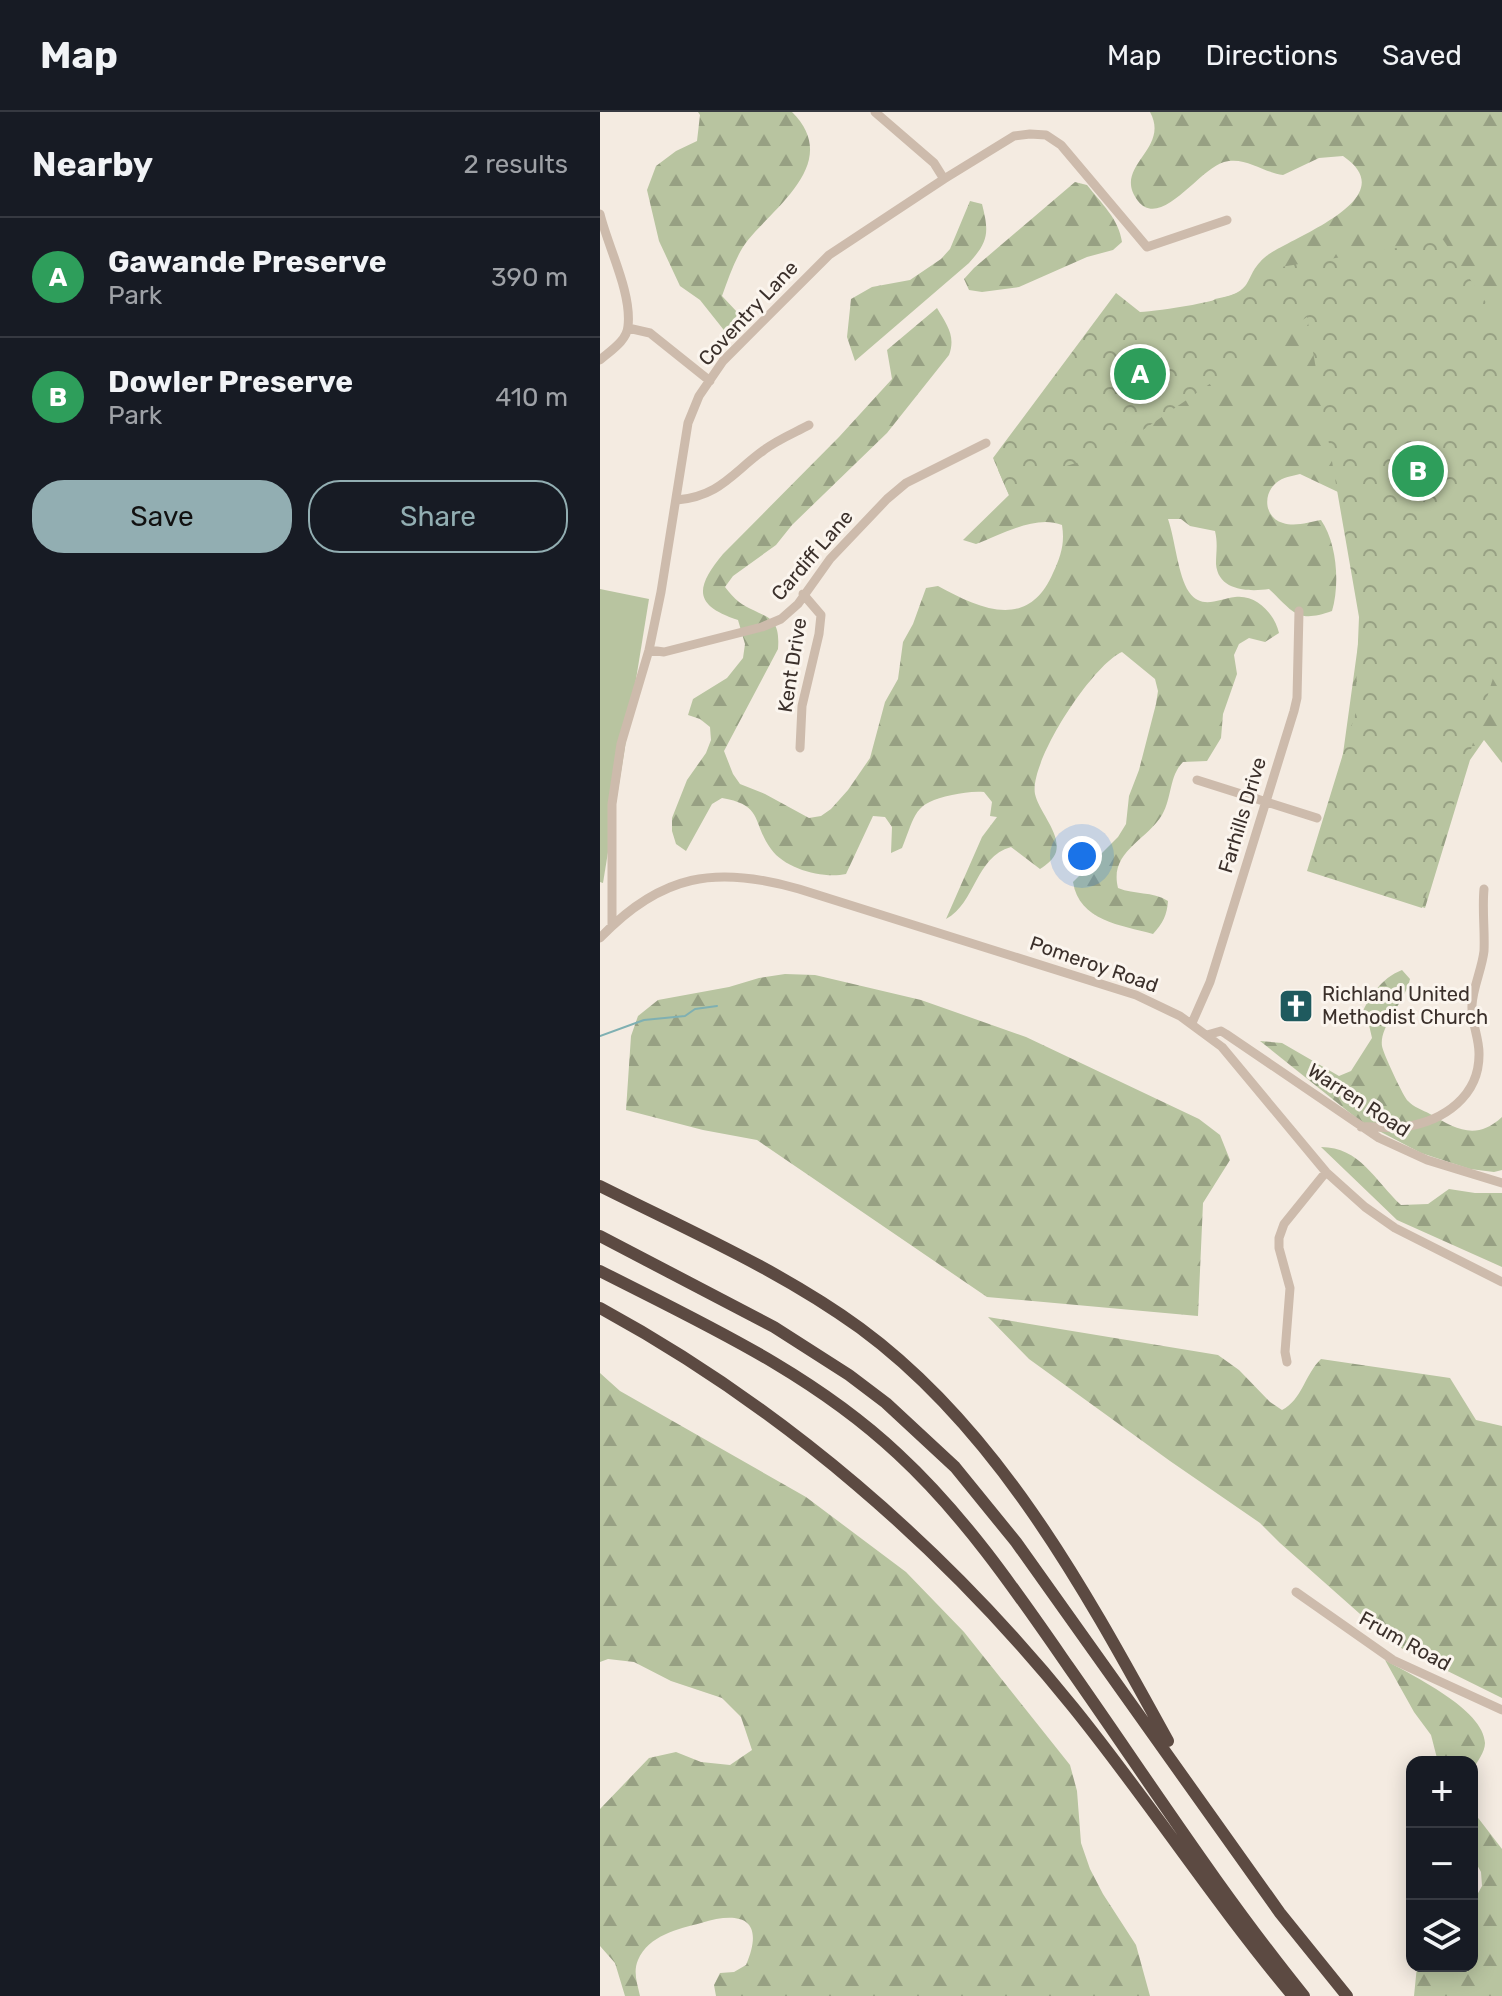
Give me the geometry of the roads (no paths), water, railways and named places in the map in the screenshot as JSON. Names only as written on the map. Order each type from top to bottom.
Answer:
[{"type":"highway","points":[[600,1186],[797,1286],[861,1328],[930,1387],[998,1464],[1033,1512],[1133,1678],[1196,1793]]},
{"type":"highway","points":[[600,1236],[774,1327],[849,1375],[886,1403],[955,1467],[992,1510],[1280,1913],[1347,1996]]},
{"type":"highway","points":[[600,1271],[786,1369],[878,1436],[926,1481],[972,1532],[1196,1850],[1304,1996]]},
{"type":"highway","points":[[600,1308],[694,1365],[777,1421],[889,1513],[953,1573],[1015,1638],[1071,1704],[1293,1996]]},
{"type":"street","points":[[875,112],[934,163],[944,179]]},
{"type":"street","name":"Coventry Lane","points":[[612,926],[612,804],[621,744],[649,650],[688,423],[699,396],[723,361],[829,255],[1014,136],[1046,135],[1061,145],[1147,247],[1227,220]]},
{"type":"street","points":[[600,214],[625,296],[628,328],[621,342],[600,360]]},
{"type":"street","points":[[628,328],[650,333],[710,381]]},
{"type":"street","points":[[677,500],[692,499],[716,490],[764,449],[809,425]]},
{"type":"street","name":"Cardiff Lane","points":[[649,650],[664,652],[762,627],[781,619],[798,604],[856,529],[887,499],[906,483],[986,443]]},
{"type":"street","name":"Kent Drive","points":[[800,748],[802,706],[821,615],[803,594]]},
{"type":"street","name":"Farhills Drive","points":[[1192,1023],[1210,982],[1297,698],[1299,611]]},
{"type":"street","points":[[1197,780],[1317,818]]},
{"type":"street","name":"Pomeroy Road","points":[[600,938],[641,902],[679,884],[709,876],[760,879],[1136,995],[1192,1023],[1207,1035],[1239,1066],[1326,1172],[1365,1207],[1395,1228],[1502,1282]]},
{"type":"street","points":[[1361,1127],[1400,1128],[1428,1122],[1452,1108],[1470,1092],[1478,1071],[1479,1049],[1473,1029],[1472,1002],[1484,949],[1484,889]]},
{"type":"street","name":"Warren Road","points":[[1207,1035],[1221,1031],[1361,1127],[1415,1155],[1502,1183]]},
{"type":"street","points":[[1287,1362],[1285,1352],[1290,1288],[1279,1238],[1284,1224],[1326,1172]]},
{"type":"street","name":"Frum Road","points":[[1296,1592],[1393,1660],[1502,1710]]},
{"type":"waterway","points":[[600,1036],[644,1020],[685,1016],[695,1009],[717,1006]]},
{"type":"place","name":"Gawande Preserve","points":[[1140,374]]},
{"type":"place","name":"Dowler Preserve","points":[[1418,471]]},
{"type":"place","name":"Richland United Methodist Church","points":[[1296,1006]]}]
